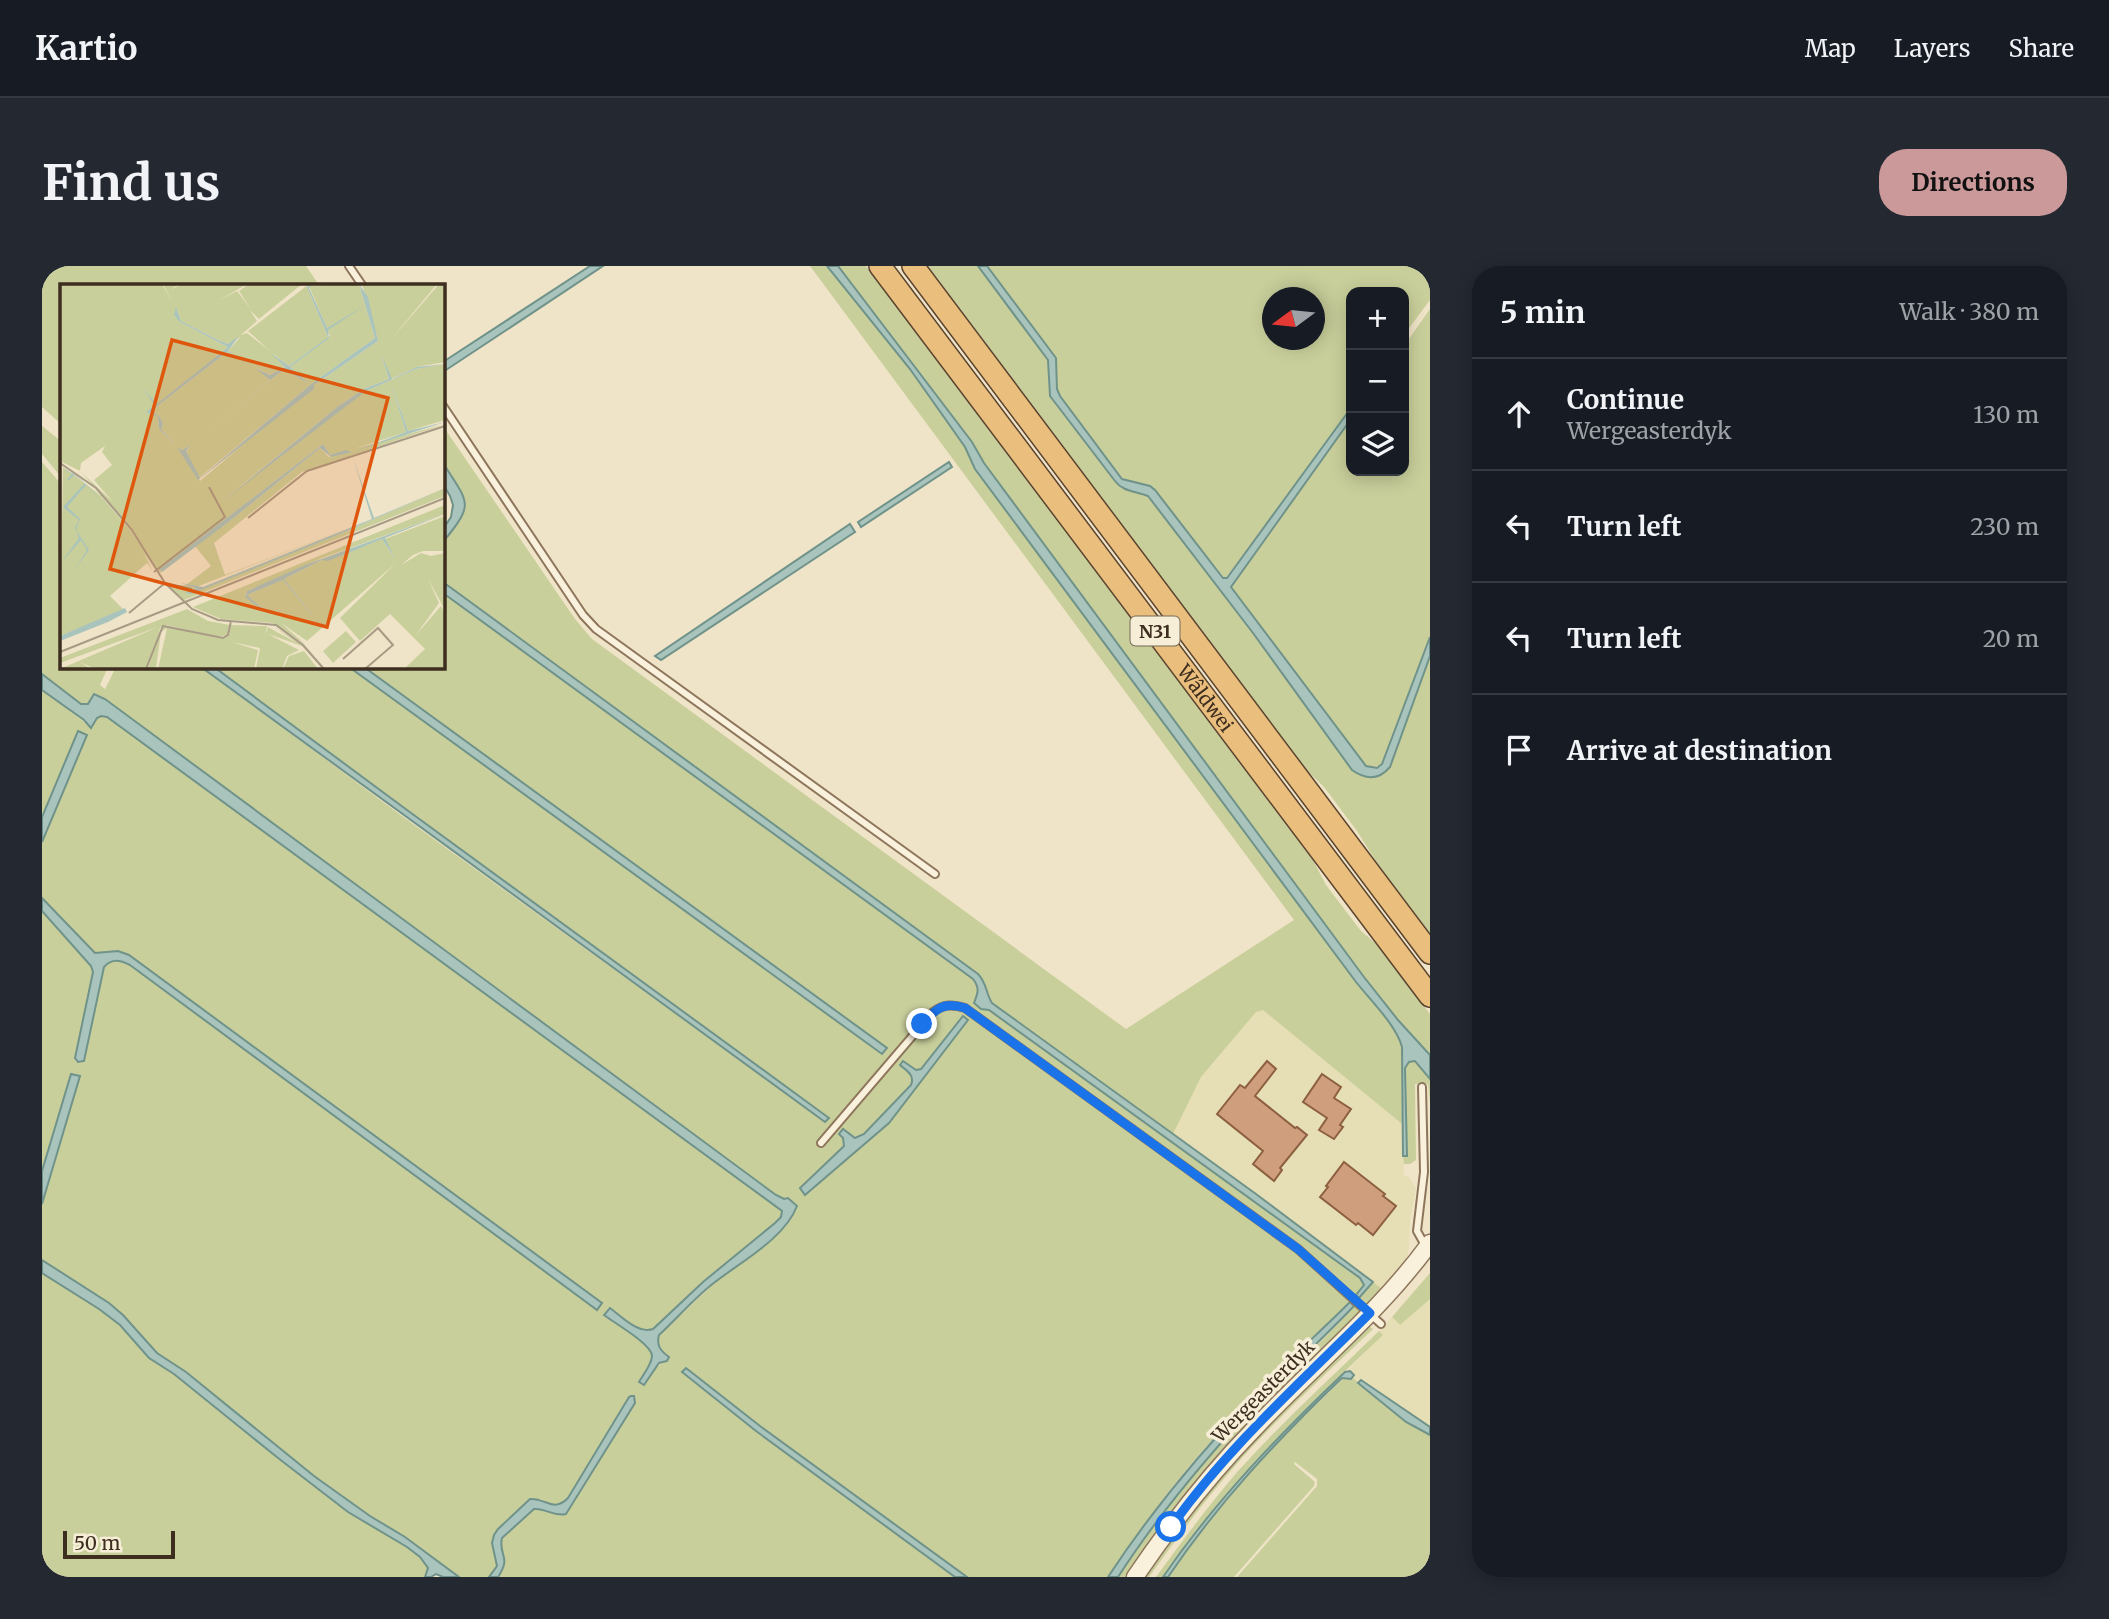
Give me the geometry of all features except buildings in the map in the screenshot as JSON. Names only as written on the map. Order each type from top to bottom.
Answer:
[{"type":"highway","name":"Wâldwei","points":[[880,266],[1430,996]]},
{"type":"highway","name":"Wâldwei","points":[[913,266],[1430,953]]},
{"type":"street","name":"Wergeasterdyk","points":[[1135,1577],[1180,1514],[1226,1459],[1257,1426],[1375,1319],[1429,1247]]},
{"type":"lane","points":[[349,266],[361,284]]},
{"type":"lane","points":[[444,407],[583,615],[596,629],[935,874]]},
{"type":"lane","points":[[821,1143],[933,1012],[954,1004],[965,1008],[1298,1249],[1375,1319]]},
{"type":"lane","points":[[1422,1087],[1424,1172],[1417,1231],[1429,1247]]},
{"type":"shaded area","points":[[1263,1010],[1402,1124],[1404,1175],[1409,1177],[1416,1188],[1410,1220],[1409,1248],[1406,1261],[1382,1289],[1173,1134],[1201,1077],[1256,1012]]},
{"type":"shaded area","points":[[1430,1299],[1430,1427],[1371,1386],[1361,1380],[1359,1382],[1347,1371],[1382,1335],[1379,1331],[1392,1317],[1400,1325]]},
{"type":"green space","points":[[42,266],[306,266],[318,284],[60,284],[60,423],[42,407]]},
{"type":"green space","points":[[810,266],[827,266],[910,369],[965,447],[975,469],[1356,982],[1388,1021],[1402,1047],[1402,1124],[1263,1010],[1256,1012],[1201,1077],[1173,1134],[992,1003],[978,974],[444,583],[444,541],[461,520],[460,490],[444,465],[444,427],[575,619],[592,639],[1126,1029],[1294,920]]},
{"type":"green space","points":[[838,266],[866,266],[1313,860],[1326,885],[1361,931],[1379,946],[1430,1014],[1430,1055],[1364,977],[984,463],[972,442]]},
{"type":"green space","points":[[927,266],[978,266],[1048,360],[1049,390],[1125,490],[1148,496],[1357,774],[1390,767],[1430,656],[1430,935],[1324,787],[1301,765]]},
{"type":"green space","points":[[987,266],[1408,266],[1430,276],[1430,300],[1409,328],[1409,287],[1346,287],[1346,415],[1225,579],[1150,486],[1123,479],[1058,393],[1056,358]]},
{"type":"green space","points":[[1430,309],[1430,637],[1382,764],[1372,767],[1361,762],[1231,587],[1346,426],[1346,476],[1409,476],[1409,339]]},
{"type":"green space","points":[[42,426],[60,440],[60,476],[42,454]]},
{"type":"green space","points":[[42,462],[60,483],[60,668],[108,668],[100,685],[105,689],[116,668],[202,668],[825,1122],[828,1118],[215,668],[350,668],[882,1054],[886,1048],[365,668],[444,668],[444,594],[973,979],[978,991],[974,1003],[989,1010],[1360,1278],[1364,1285],[1356,1295],[1359,1298],[1373,1282],[1382,1289],[1367,1305],[1361,1303],[1309,1255],[974,1010],[957,1002],[944,1002],[919,1023],[818,1143],[935,1015],[949,1008],[965,1011],[1293,1249],[1355,1304],[1361,1312],[1138,1560],[1127,1577],[1118,1577],[1186,1484],[1263,1397],[1354,1305],[1350,1302],[1216,1436],[1159,1504],[1108,1577],[967,1577],[760,1426],[686,1368],[756,1431],[955,1577],[498,1577],[504,1565],[502,1538],[534,1509],[566,1514],[613,1437],[628,1397],[568,1498],[558,1506],[540,1499],[525,1503],[498,1529],[494,1552],[497,1566],[489,1577],[459,1577],[314,1476],[186,1372],[157,1353],[109,1303],[42,1260],[42,1204],[79,1075],[71,1075],[42,1171],[42,911],[91,966],[93,972],[76,1061],[84,1061],[104,967],[114,961],[126,963],[596,1310],[601,1303],[129,955],[118,951],[95,953],[42,898],[42,842],[87,735],[78,731],[42,817],[42,690],[91,727],[97,718],[107,717],[782,1211],[781,1217],[775,1223],[703,1282],[653,1329],[636,1327],[610,1308],[604,1316],[632,1334],[646,1346],[652,1356],[639,1382],[669,1357],[659,1345],[659,1335],[797,1206],[788,1198],[776,1195],[105,699],[94,694],[88,704],[81,704],[42,674]],"holes":[[[962,1017],[967,1021],[889,1123],[805,1194],[801,1188],[844,1146],[843,1138],[839,1134],[843,1130],[856,1138],[864,1134],[911,1085],[911,1076],[900,1065],[903,1062],[916,1070],[921,1069]]]},
{"type":"green space","points":[[1415,1061],[1430,1079],[1430,1103],[1428,1084],[1415,1084],[1416,1160],[1404,1164],[1403,1156],[1407,1155],[1405,1068],[1409,1062]]},
{"type":"green space","points":[[42,1273],[120,1325],[149,1358],[174,1374],[348,1512],[420,1557],[428,1568],[425,1577],[42,1577]]},
{"type":"green space","points":[[1430,1273],[1430,1299],[1400,1325],[1392,1317]]},
{"type":"green space","points":[[1369,1326],[1373,1329],[1251,1448],[1190,1520],[1149,1577],[1143,1577],[1212,1486],[1272,1419]]},
{"type":"green space","points":[[1379,1331],[1383,1335],[1267,1450],[1212,1511],[1163,1577],[1156,1577],[1238,1471]]},
{"type":"green space","points":[[1345,1377],[1352,1377],[1406,1422],[1430,1434],[1430,1577],[1237,1577],[1317,1486],[1317,1479],[1295,1462],[1294,1464],[1315,1482],[1314,1486],[1234,1577],[1168,1577],[1204,1527],[1274,1445]]},
{"type":"water","points":[[590,266],[603,266],[444,371],[444,361]]},
{"type":"water","points":[[827,266],[838,266],[972,442],[984,463],[1364,977],[1430,1055],[1430,1079],[1415,1061],[1409,1062],[1405,1068],[1407,1156],[1403,1156],[1402,1047],[1394,1030],[975,469],[965,447],[910,369]]},
{"type":"water","points":[[978,266],[987,266],[1056,358],[1057,389],[1060,396],[1122,479],[1150,486],[1155,490],[1223,578],[1227,578],[1346,415],[1346,426],[1231,587],[1366,766],[1377,768],[1382,764],[1430,637],[1430,656],[1390,767],[1386,771],[1372,777],[1362,776],[1352,770],[1253,633],[1148,496],[1118,485],[1050,396],[1048,360]]},
{"type":"water","points":[[949,462],[952,467],[861,527],[858,522]]},
{"type":"water","points":[[444,465],[465,503],[460,519],[444,541],[444,528],[451,517],[453,505],[444,486]]},
{"type":"water","points":[[850,524],[855,532],[661,660],[655,656]]},
{"type":"water","points":[[444,583],[978,974],[992,1003],[1373,1282],[1359,1298],[1356,1295],[1364,1285],[1360,1278],[989,1010],[981,1009],[974,1003],[978,991],[973,979],[444,594]]},
{"type":"water","points":[[202,668],[215,668],[829,1118],[825,1122]]},
{"type":"water","points":[[350,668],[365,668],[887,1048],[882,1054]]},
{"type":"water","points":[[42,674],[81,704],[88,704],[94,694],[105,699],[776,1195],[788,1198],[797,1206],[782,1230],[710,1286],[659,1335],[660,1348],[669,1357],[667,1361],[659,1363],[644,1385],[639,1382],[651,1362],[650,1351],[604,1315],[610,1308],[636,1327],[653,1329],[703,1282],[775,1223],[781,1217],[782,1211],[107,717],[97,718],[91,728],[42,690]]},
{"type":"water","points":[[78,731],[87,735],[42,842],[42,817]]},
{"type":"water","points":[[42,898],[95,953],[118,951],[129,955],[602,1303],[597,1310],[130,965],[116,961],[104,967],[84,1061],[78,1062],[75,1058],[93,972],[91,966],[42,911]]},
{"type":"water","points":[[963,1016],[968,1020],[889,1123],[805,1195],[800,1188],[844,1146],[843,1138],[839,1134],[843,1129],[855,1138],[864,1134],[911,1085],[911,1076],[900,1065],[903,1061],[916,1070],[921,1069]]},
{"type":"water","points":[[71,1074],[80,1076],[42,1204],[42,1171]]},
{"type":"water","points":[[42,1260],[109,1303],[157,1353],[186,1372],[314,1476],[459,1577],[436,1574],[425,1577],[428,1568],[420,1557],[348,1512],[174,1374],[149,1358],[120,1325],[42,1273]]},
{"type":"water","points":[[1350,1302],[1354,1306],[1263,1397],[1205,1461],[1168,1506],[1118,1577],[1108,1577],[1160,1504],[1218,1435]]},
{"type":"water","points":[[686,1368],[760,1426],[967,1577],[955,1577],[756,1431],[682,1372]]},
{"type":"water","points":[[1350,1371],[1354,1375],[1351,1379],[1342,1378],[1272,1448],[1207,1523],[1168,1577],[1163,1577],[1204,1522],[1249,1470],[1320,1396],[1345,1372]]},
{"type":"water","points":[[1361,1380],[1430,1427],[1430,1435],[1406,1422],[1358,1383]]},
{"type":"water","points":[[631,1396],[634,1396],[635,1403],[566,1514],[534,1509],[502,1538],[504,1565],[498,1577],[489,1577],[497,1566],[492,1543],[498,1529],[530,1499],[554,1505],[568,1498]]},
{"type":"route","points":[[922,1024],[933,1012],[946,1005],[954,1004],[965,1008],[1298,1249],[1370,1313],[1241,1442],[1171,1527]]}]
